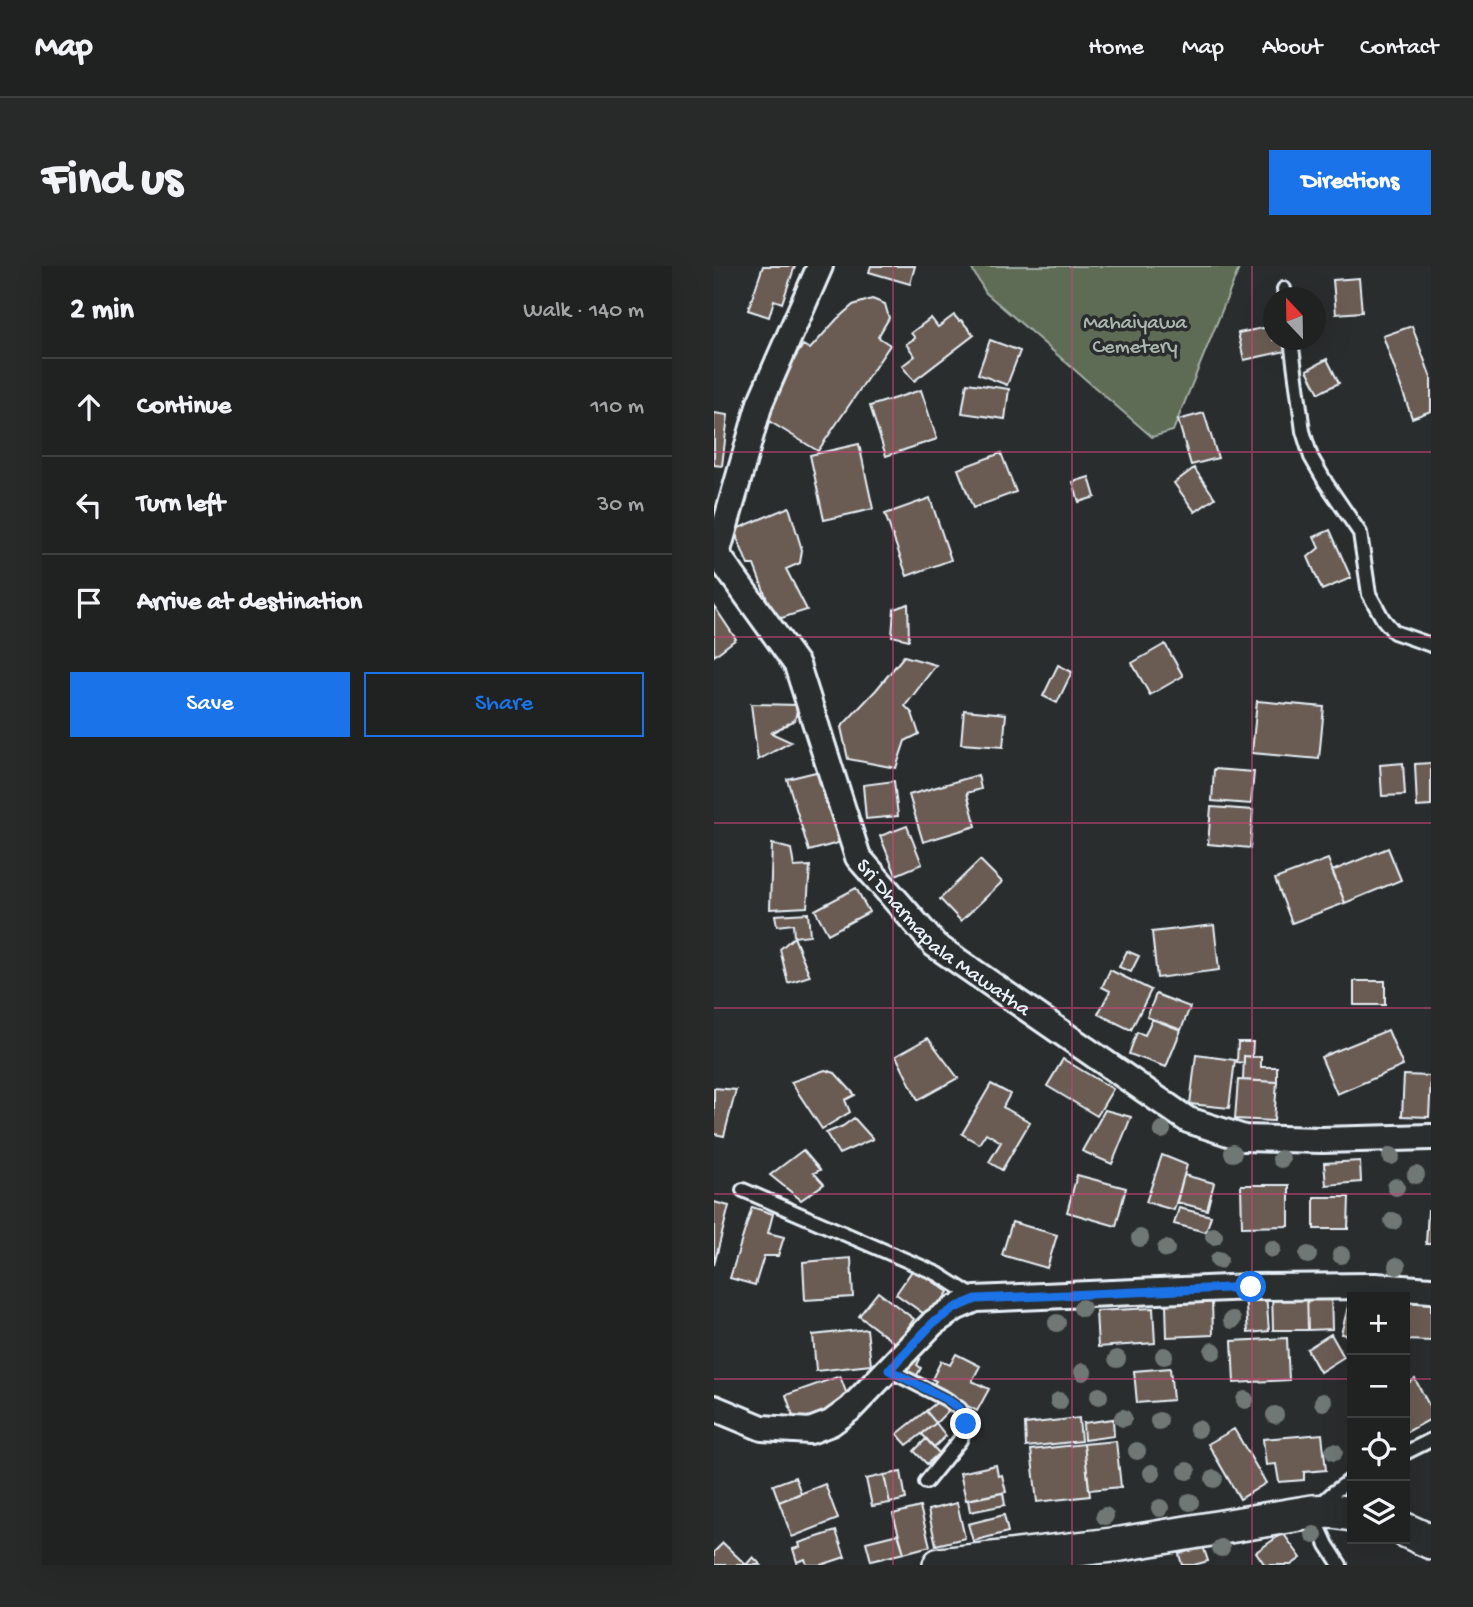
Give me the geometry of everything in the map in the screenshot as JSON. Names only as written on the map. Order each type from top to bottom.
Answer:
[{"type":"street","name":"Sri Dharmapala Mawatha","points":[[820,266],[760,403],[717,554],[797,665],[858,857],[935,945],[1188,1120],[1244,1138],[1322,1140],[1431,1137]]},
{"type":"street","points":[[714,1408],[762,1428],[810,1431],[831,1423],[850,1409],[933,1323],[955,1308],[976,1299],[1251,1287],[1375,1286],[1431,1290]]},
{"type":"street","points":[[940,1565],[1121,1544],[1312,1512],[1347,1513]]},
{"type":"street","points":[[1410,1533],[1431,1542]]},
{"type":"lane","points":[[1291,350],[1303,432],[1311,457],[1360,533],[1369,594],[1394,632],[1431,645]]},
{"type":"lane","points":[[743,1190],[938,1274],[976,1299]]},
{"type":"lane","points":[[889,1370],[946,1399],[960,1409],[966,1424],[960,1440],[926,1482]]},
{"type":"lane","points":[[1410,1450],[1431,1440]]},
{"type":"lane","points":[[1340,1565],[1327,1545],[1312,1512],[1349,1481]]},
{"type":"green space","name":"Mahaiyawa Cemetery","points":[[970,266],[1240,266],[1173,431],[1152,437],[986,293]]},
{"type":"building","points":[[763,266],[795,266],[782,303],[774,300],[769,317],[748,310]]},
{"type":"building","points":[[871,266],[915,266],[910,284],[869,272]]},
{"type":"building","points":[[1359,278],[1362,312],[1336,314],[1333,280]]},
{"type":"building","points":[[872,299],[885,304],[889,318],[878,337],[890,345],[818,451],[759,415],[803,345],[810,349],[853,305]]},
{"type":"building","points":[[954,315],[974,335],[914,381],[902,366],[915,356],[906,344],[915,338],[911,333],[931,318],[938,327]]},
{"type":"building","points":[[1412,326],[1431,378],[1431,411],[1412,418],[1383,336]]},
{"type":"building","points":[[1263,328],[1263,350],[1286,351],[1244,360],[1238,333]]},
{"type":"building","points":[[990,340],[1020,351],[1007,385],[978,374]]},
{"type":"building","points":[[1327,359],[1339,383],[1319,393],[1307,370]]},
{"type":"building","points":[[967,383],[1009,389],[1005,419],[962,413]]},
{"type":"building","points":[[921,390],[937,439],[886,456],[870,406]]},
{"type":"building","points":[[714,413],[728,415],[722,466],[714,465]]},
{"type":"building","points":[[1204,413],[1218,458],[1191,465],[1178,420]]},
{"type":"building","points":[[859,444],[873,509],[824,520],[810,455]]},
{"type":"building","points":[[1001,453],[1016,492],[973,508],[958,469]]},
{"type":"building","points":[[1194,468],[1215,498],[1195,512],[1174,483]]},
{"type":"building","points":[[1089,477],[1095,497],[1079,502],[1073,482]]},
{"type":"building","points":[[930,498],[951,560],[907,576],[885,514]]},
{"type":"building","points":[[789,507],[802,550],[800,563],[786,569],[807,610],[775,620],[754,565],[748,565],[734,530]]},
{"type":"building","points":[[1330,530],[1351,578],[1322,590],[1308,557],[1319,548],[1314,537]]},
{"type":"building","points":[[908,604],[909,640],[892,636],[894,609]]},
{"type":"building","points":[[714,606],[736,639],[714,656]]},
{"type":"building","points":[[1165,644],[1183,676],[1150,695],[1132,663]]},
{"type":"building","points":[[904,656],[936,665],[905,706],[912,713],[919,734],[905,741],[896,768],[848,759],[841,727]]},
{"type":"building","points":[[1058,665],[1072,672],[1057,703],[1043,696]]},
{"type":"building","points":[[1257,701],[1324,707],[1319,759],[1252,753]]},
{"type":"building","points":[[751,704],[798,705],[795,720],[771,733],[791,742],[758,760]]},
{"type":"building","points":[[964,710],[1006,714],[1003,747],[961,744]]},
{"type":"building","points":[[1403,763],[1405,795],[1382,796],[1380,765]]},
{"type":"building","points":[[1431,763],[1431,806],[1417,807],[1415,764]]},
{"type":"building","points":[[1214,769],[1254,772],[1251,804],[1212,801]]},
{"type":"building","points":[[820,771],[845,841],[809,851],[787,779]]},
{"type":"building","points":[[978,775],[981,789],[967,793],[976,826],[923,842],[909,795]]},
{"type":"building","points":[[894,781],[898,816],[866,819],[863,785]]},
{"type":"building","points":[[1211,807],[1253,810],[1250,848],[1208,844]]},
{"type":"building","points":[[907,826],[922,864],[896,875],[880,836]]},
{"type":"building","points":[[772,844],[791,849],[794,867],[810,866],[807,907],[770,909]]},
{"type":"building","points":[[1388,848],[1401,880],[1345,903],[1332,871]]},
{"type":"building","points":[[1328,859],[1345,903],[1292,923],[1275,879]]},
{"type":"building","points":[[980,860],[1002,882],[961,921],[940,899]]},
{"type":"building","points":[[856,888],[869,912],[828,934],[815,910]]},
{"type":"building","points":[[808,913],[810,935],[794,937],[793,924],[777,926],[775,915]]},
{"type":"building","points":[[1214,925],[1219,970],[1157,978],[1152,932]]},
{"type":"building","points":[[794,937],[810,976],[788,983],[780,949]]},
{"type":"building","points":[[1127,951],[1139,956],[1131,972],[1119,967]]},
{"type":"building","points":[[1110,970],[1151,990],[1131,1030],[1098,1014],[1110,991],[1102,987]]},
{"type":"building","points":[[1354,981],[1385,981],[1385,1005],[1354,1005]]},
{"type":"building","points":[[1156,994],[1190,1007],[1181,1030],[1147,1017]]},
{"type":"building","points":[[1152,1019],[1181,1030],[1166,1067],[1129,1054],[1137,1032],[1145,1035]]},
{"type":"building","points":[[1388,1030],[1403,1066],[1337,1094],[1321,1057]]},
{"type":"building","points":[[928,1038],[958,1078],[918,1100],[896,1056]]},
{"type":"building","points":[[1238,1042],[1253,1042],[1252,1057],[1244,1056],[1244,1063],[1237,1062]]},
{"type":"building","points":[[1196,1055],[1235,1060],[1229,1108],[1190,1104]]},
{"type":"building","points":[[1244,1056],[1261,1057],[1261,1067],[1277,1067],[1277,1082],[1243,1080]]},
{"type":"building","points":[[1063,1059],[1113,1089],[1097,1116],[1047,1086]]},
{"type":"building","points":[[825,1070],[835,1073],[855,1095],[845,1100],[850,1112],[822,1129],[791,1082]]},
{"type":"building","points":[[1404,1075],[1431,1076],[1429,1117],[1402,1116]]},
{"type":"building","points":[[1238,1080],[1277,1082],[1274,1121],[1235,1119]]},
{"type":"building","points":[[991,1084],[1010,1094],[1003,1107],[1030,1122],[1002,1170],[989,1162],[1001,1142],[986,1133],[979,1144],[962,1134]]},
{"type":"building","points":[[714,1088],[736,1090],[724,1136],[714,1134]]},
{"type":"building","points":[[1105,1110],[1131,1117],[1112,1164],[1082,1151]]},
{"type":"building","points":[[854,1118],[873,1139],[839,1154],[826,1133]]},
{"type":"building","points":[[803,1150],[820,1170],[814,1173],[824,1184],[801,1200],[770,1175]]},
{"type":"building","points":[[1162,1155],[1187,1165],[1174,1210],[1146,1202]]},
{"type":"building","points":[[1360,1161],[1361,1182],[1326,1185],[1324,1163]]},
{"type":"building","points":[[1077,1175],[1126,1188],[1116,1226],[1067,1212]]},
{"type":"building","points":[[1184,1175],[1214,1183],[1207,1210],[1177,1202]]},
{"type":"building","points":[[1241,1185],[1289,1185],[1289,1226],[1242,1227]]},
{"type":"building","points":[[1314,1197],[1349,1197],[1348,1229],[1314,1229]]},
{"type":"building","points":[[714,1202],[729,1206],[714,1265]]},
{"type":"building","points":[[752,1207],[773,1214],[768,1233],[784,1237],[778,1256],[764,1256],[755,1285],[730,1278]]},
{"type":"building","points":[[1179,1208],[1211,1216],[1206,1232],[1174,1224]]},
{"type":"building","points":[[1428,1210],[1431,1210],[1431,1244],[1426,1244]]},
{"type":"building","points":[[1012,1222],[1057,1235],[1047,1268],[1002,1255]]},
{"type":"building","points":[[851,1258],[853,1297],[805,1300],[803,1262]]},
{"type":"building","points":[[914,1268],[948,1292],[930,1318],[896,1294]]},
{"type":"building","points":[[1307,1291],[1308,1330],[1273,1330],[1272,1292]]},
{"type":"building","points":[[1307,1291],[1331,1291],[1332,1329],[1308,1330]]},
{"type":"building","points":[[878,1292],[914,1319],[896,1344],[859,1316]]},
{"type":"building","points":[[1266,1294],[1269,1331],[1248,1333],[1245,1295]]},
{"type":"building","points":[[1410,1301],[1431,1302],[1431,1341],[1410,1340]]},
{"type":"building","points":[[1212,1302],[1213,1335],[1167,1337],[1166,1304]]},
{"type":"building","points":[[1153,1308],[1155,1343],[1098,1347],[1096,1311]]},
{"type":"building","points":[[1347,1311],[1347,1335],[1341,1334]]},
{"type":"building","points":[[867,1329],[871,1365],[816,1371],[813,1335]]},
{"type":"building","points":[[1331,1334],[1344,1357],[1320,1372],[1307,1349]]},
{"type":"building","points":[[1287,1338],[1289,1380],[1234,1383],[1232,1341]]},
{"type":"building","points":[[909,1353],[920,1359],[917,1365],[921,1368],[916,1377],[900,1368]]},
{"type":"building","points":[[956,1354],[980,1366],[972,1381],[989,1389],[977,1411],[932,1387],[936,1381],[932,1379],[941,1361],[950,1365]]},
{"type":"building","points":[[1170,1368],[1173,1400],[1137,1403],[1134,1371]]},
{"type":"building","points":[[840,1376],[850,1403],[795,1422],[786,1395]]},
{"type":"building","points":[[1415,1379],[1431,1409],[1431,1419],[1410,1430],[1410,1418],[1410,1382]]},
{"type":"building","points":[[940,1400],[949,1410],[936,1423],[926,1411]]},
{"type":"building","points":[[926,1411],[936,1423],[907,1445],[897,1434]]},
{"type":"building","points":[[1079,1418],[1081,1441],[1026,1447],[1025,1424]]},
{"type":"building","points":[[1113,1419],[1114,1436],[1084,1440],[1083,1423]]},
{"type":"building","points":[[936,1423],[946,1436],[934,1447],[922,1434]]},
{"type":"building","points":[[1234,1429],[1266,1483],[1240,1499],[1208,1444]]},
{"type":"building","points":[[1322,1434],[1326,1470],[1304,1472],[1304,1480],[1279,1482],[1276,1464],[1266,1465],[1263,1439]]},
{"type":"building","points":[[926,1439],[939,1453],[927,1464],[914,1451]]},
{"type":"building","points":[[1116,1441],[1121,1487],[1089,1490],[1084,1444]]},
{"type":"building","points":[[1084,1444],[1090,1496],[1037,1502],[1031,1450]]},
{"type":"building","points":[[996,1465],[998,1476],[1002,1475],[1006,1492],[966,1500],[960,1473]]},
{"type":"building","points":[[901,1472],[906,1499],[890,1503],[884,1475]]},
{"type":"building","points":[[884,1475],[890,1503],[872,1506],[866,1479]]},
{"type":"building","points":[[795,1477],[801,1493],[779,1502],[773,1485]]},
{"type":"building","points":[[825,1484],[838,1519],[792,1537],[779,1502]]},
{"type":"building","points":[[1003,1493],[1005,1505],[970,1512],[968,1500]]},
{"type":"building","points":[[957,1503],[965,1538],[936,1545],[928,1510]]},
{"type":"building","points":[[920,1507],[930,1546],[904,1553],[893,1514]]},
{"type":"building","points":[[1004,1515],[1008,1532],[973,1541],[968,1524]]},
{"type":"building","points":[[836,1531],[845,1557],[821,1565],[807,1565],[805,1559],[797,1562],[793,1549],[800,1547],[799,1543]]},
{"type":"building","points":[[1283,1533],[1301,1558],[1291,1565],[1265,1565],[1256,1552]]},
{"type":"building","points":[[898,1534],[904,1553],[871,1561],[866,1542]]},
{"type":"building","points":[[723,1543],[746,1565],[714,1565],[714,1552]]},
{"type":"building","points":[[1203,1546],[1208,1561],[1182,1565],[1179,1554]]},
{"type":"building","points":[[753,1557],[761,1565],[746,1565]]},
{"type":"route","points":[[966,1424],[960,1409],[946,1399],[889,1370],[933,1323],[955,1308],[976,1299],[1251,1287]]}]
